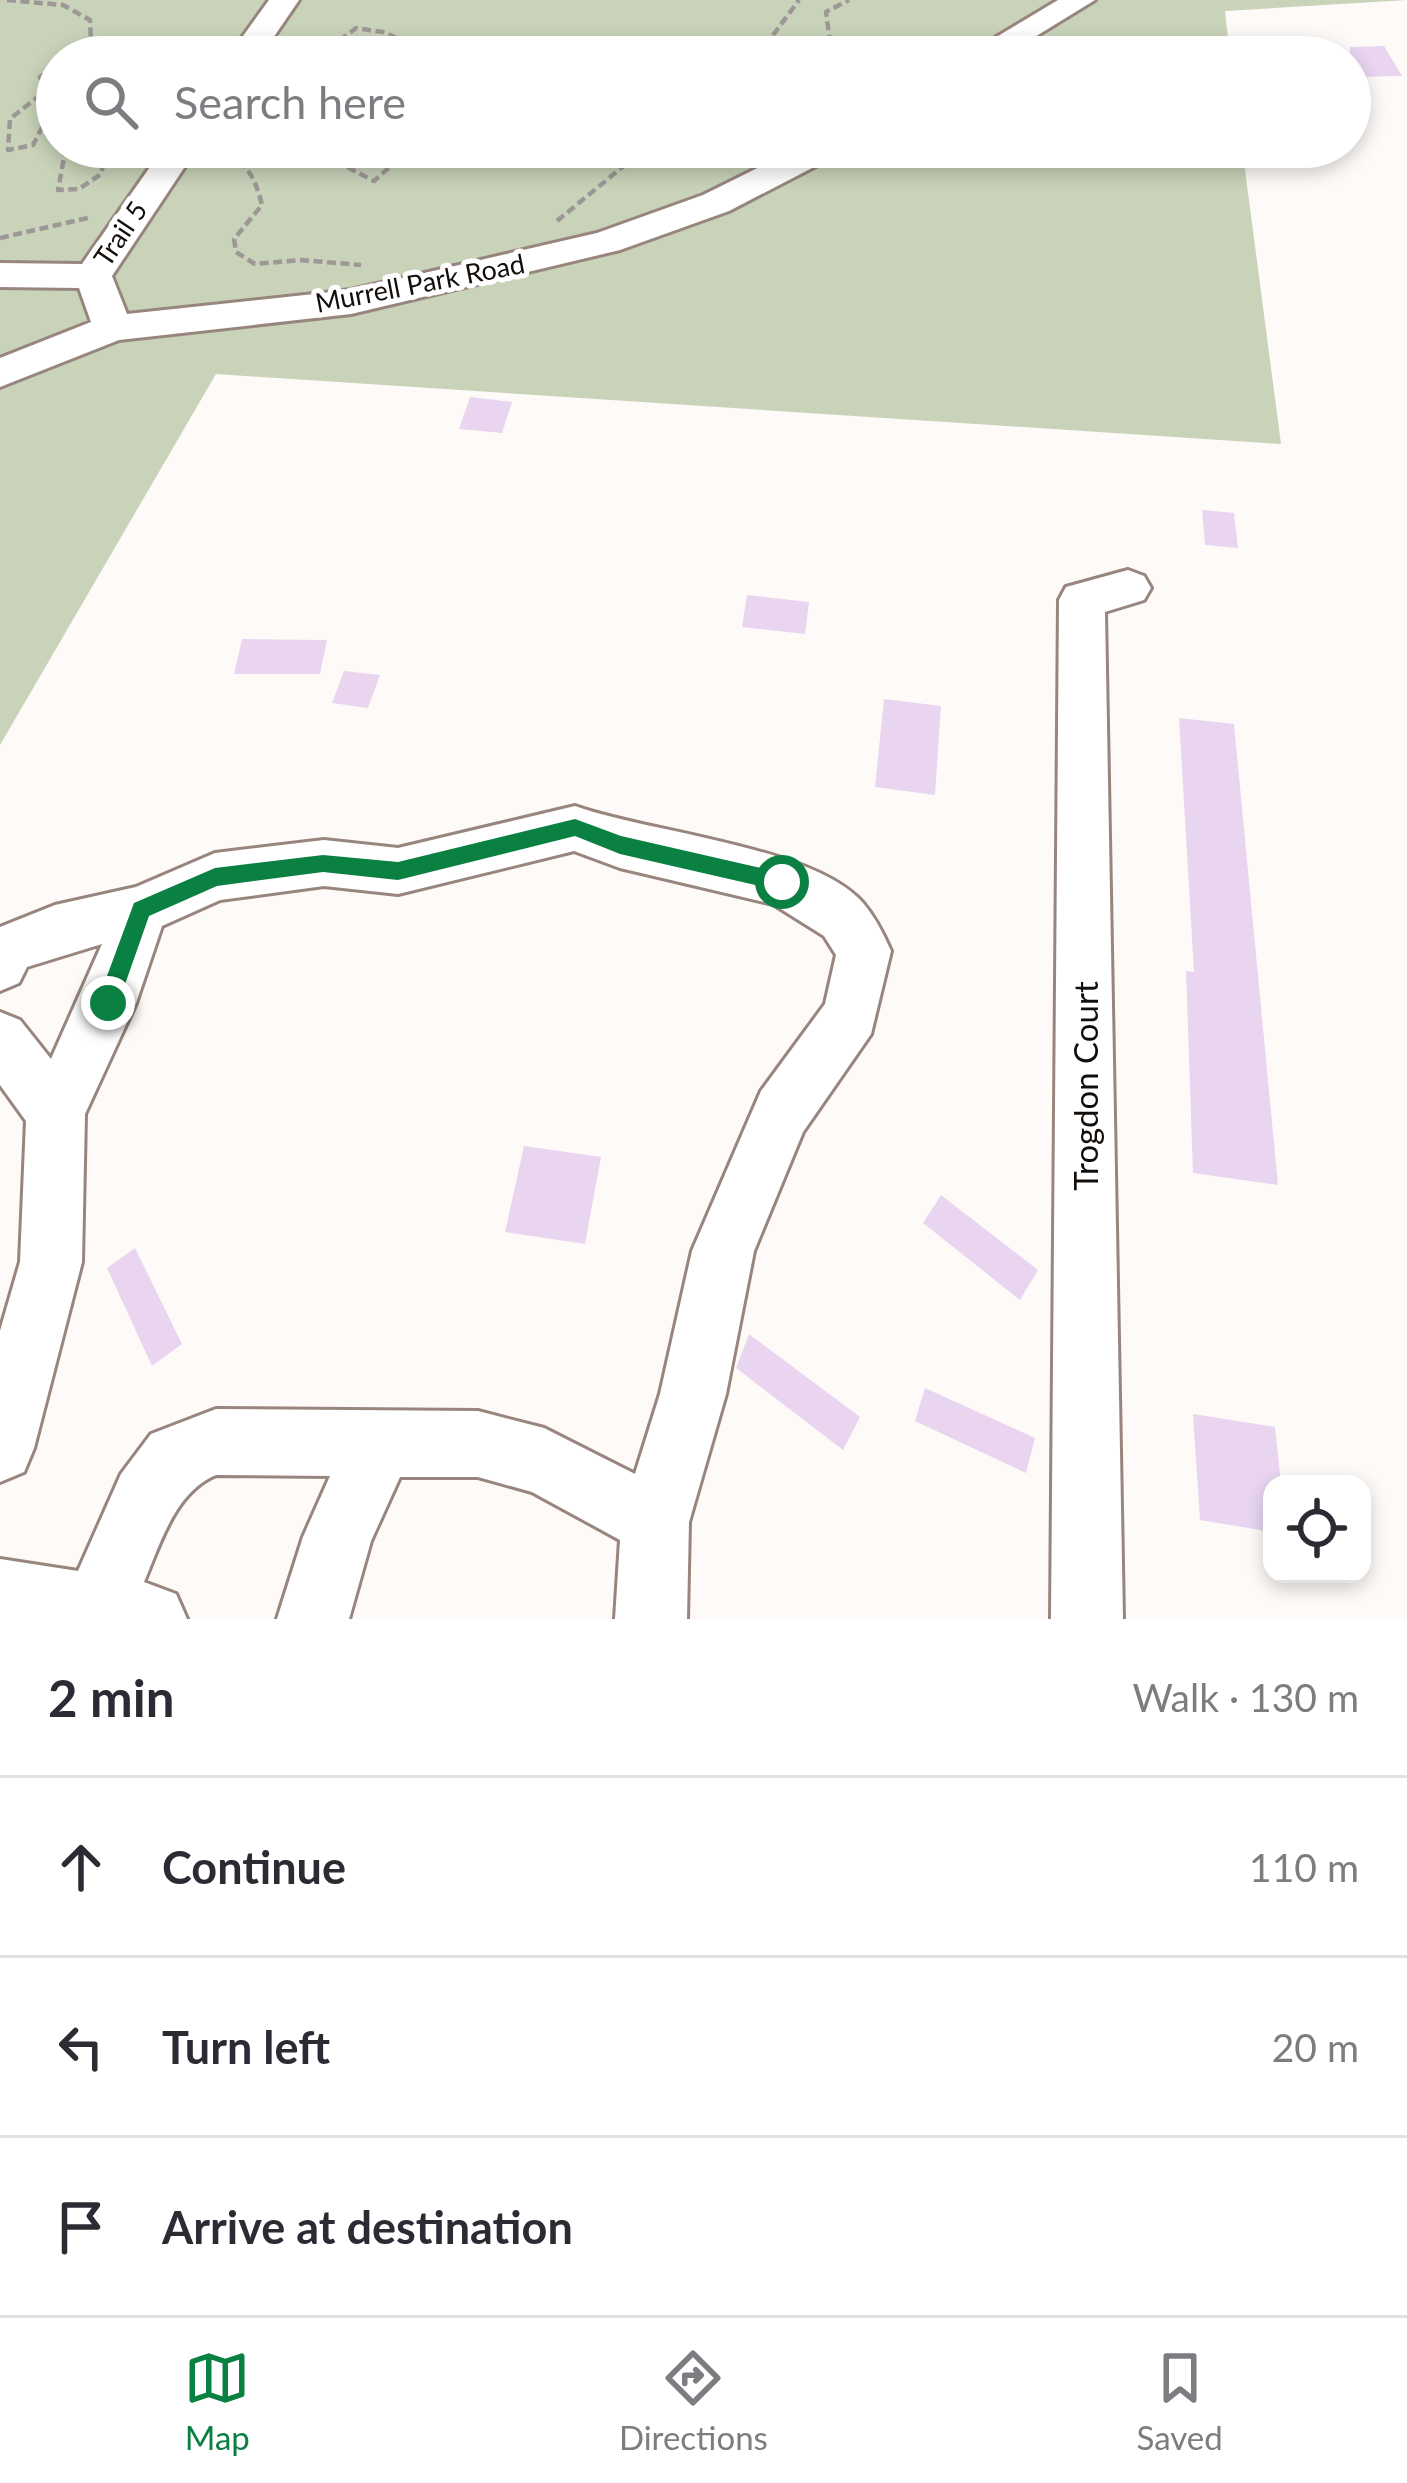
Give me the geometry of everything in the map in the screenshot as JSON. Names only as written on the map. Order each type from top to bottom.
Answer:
[{"type":"street","points":[[259,36],[284,0]]},
{"type":"street","points":[[1016,36],[1080,0]]},
{"type":"street","name":"Trail 5","points":[[112,328],[93,276],[167,168]]},
{"type":"street","name":"Murrell Park Road","points":[[0,373],[112,328],[351,302],[607,242],[716,203],[785,168]]},
{"type":"street","points":[[0,275],[93,276]]},
{"type":"street","name":"Trogdon Court","points":[[1088,1619],[1082,600],[1128,588]]},
{"type":"street","points":[[0,965],[8,949],[55,930],[141,910],[215,877],[323,863],[398,871],[575,828],[620,845],[782,882],[819,900],[843,919],[864,951],[851,1016],[782,1112],[722,1252],[694,1394],[655,1522],[651,1619]]},
{"type":"street","points":[[0,1448],[50,1262],[56,1112],[108,1003],[141,910]]},
{"type":"street","points":[[0,1040],[56,1112]]},
{"type":"street","points":[[0,1594],[124,1615],[145,1498],[175,1458],[216,1442],[478,1444],[544,1462],[655,1522]]},
{"type":"street","points":[[314,1619],[338,1537],[380,1444]]},
{"type":"path","points":[[7,0],[63,5],[90,20],[91,36]]},
{"type":"path","points":[[772,36],[799,0]]},
{"type":"path","points":[[829,36],[826,12],[849,0]]},
{"type":"path","points":[[346,36],[356,28],[392,36]]},
{"type":"path","points":[[36,101],[10,119],[8,150],[36,141]]},
{"type":"path","points":[[62,168],[58,190],[79,189],[102,168]]},
{"type":"path","points":[[248,168],[255,174],[262,205],[234,239],[236,253],[255,264],[300,260],[364,266]]},
{"type":"path","points":[[349,168],[374,181],[388,168]]},
{"type":"path","points":[[544,231],[621,168]]},
{"type":"path","points":[[0,238],[99,214]]},
{"type":"green space","points":[[0,0],[1407,0],[1225,11],[1228,36],[36,36],[36,168],[1245,168],[1281,444],[216,374],[0,745]]},
{"type":"building","points":[[1371,46],[1384,46],[1402,76],[1371,77]]},
{"type":"building","points":[[470,397],[512,402],[502,433],[459,429]]},
{"type":"building","points":[[1202,510],[1234,513],[1238,548],[1205,545]]},
{"type":"building","points":[[747,595],[809,602],[805,634],[742,627]]},
{"type":"building","points":[[242,639],[327,640],[320,674],[234,674]]},
{"type":"building","points":[[344,671],[380,675],[368,708],[332,703]]},
{"type":"building","points":[[884,699],[941,706],[935,795],[875,787]]},
{"type":"building","points":[[1179,718],[1234,724],[1278,1185],[1193,1173],[1186,971],[1194,972]]},
{"type":"building","points":[[524,1146],[601,1157],[585,1244],[505,1232]]},
{"type":"building","points":[[941,1195],[1038,1270],[1020,1300],[923,1223]]},
{"type":"building","points":[[135,1248],[182,1344],[152,1366],[107,1268]]},
{"type":"building","points":[[749,1334],[860,1417],[843,1450],[736,1368]]},
{"type":"building","points":[[925,1388],[1035,1438],[1026,1473],[915,1421]]},
{"type":"building","points":[[1193,1414],[1275,1427],[1280,1475],[1263,1475],[1263,1530],[1200,1520]]},
{"type":"route","points":[[108,1003],[141,910],[215,877],[323,863],[398,871],[575,828],[620,845],[782,882]]}]
